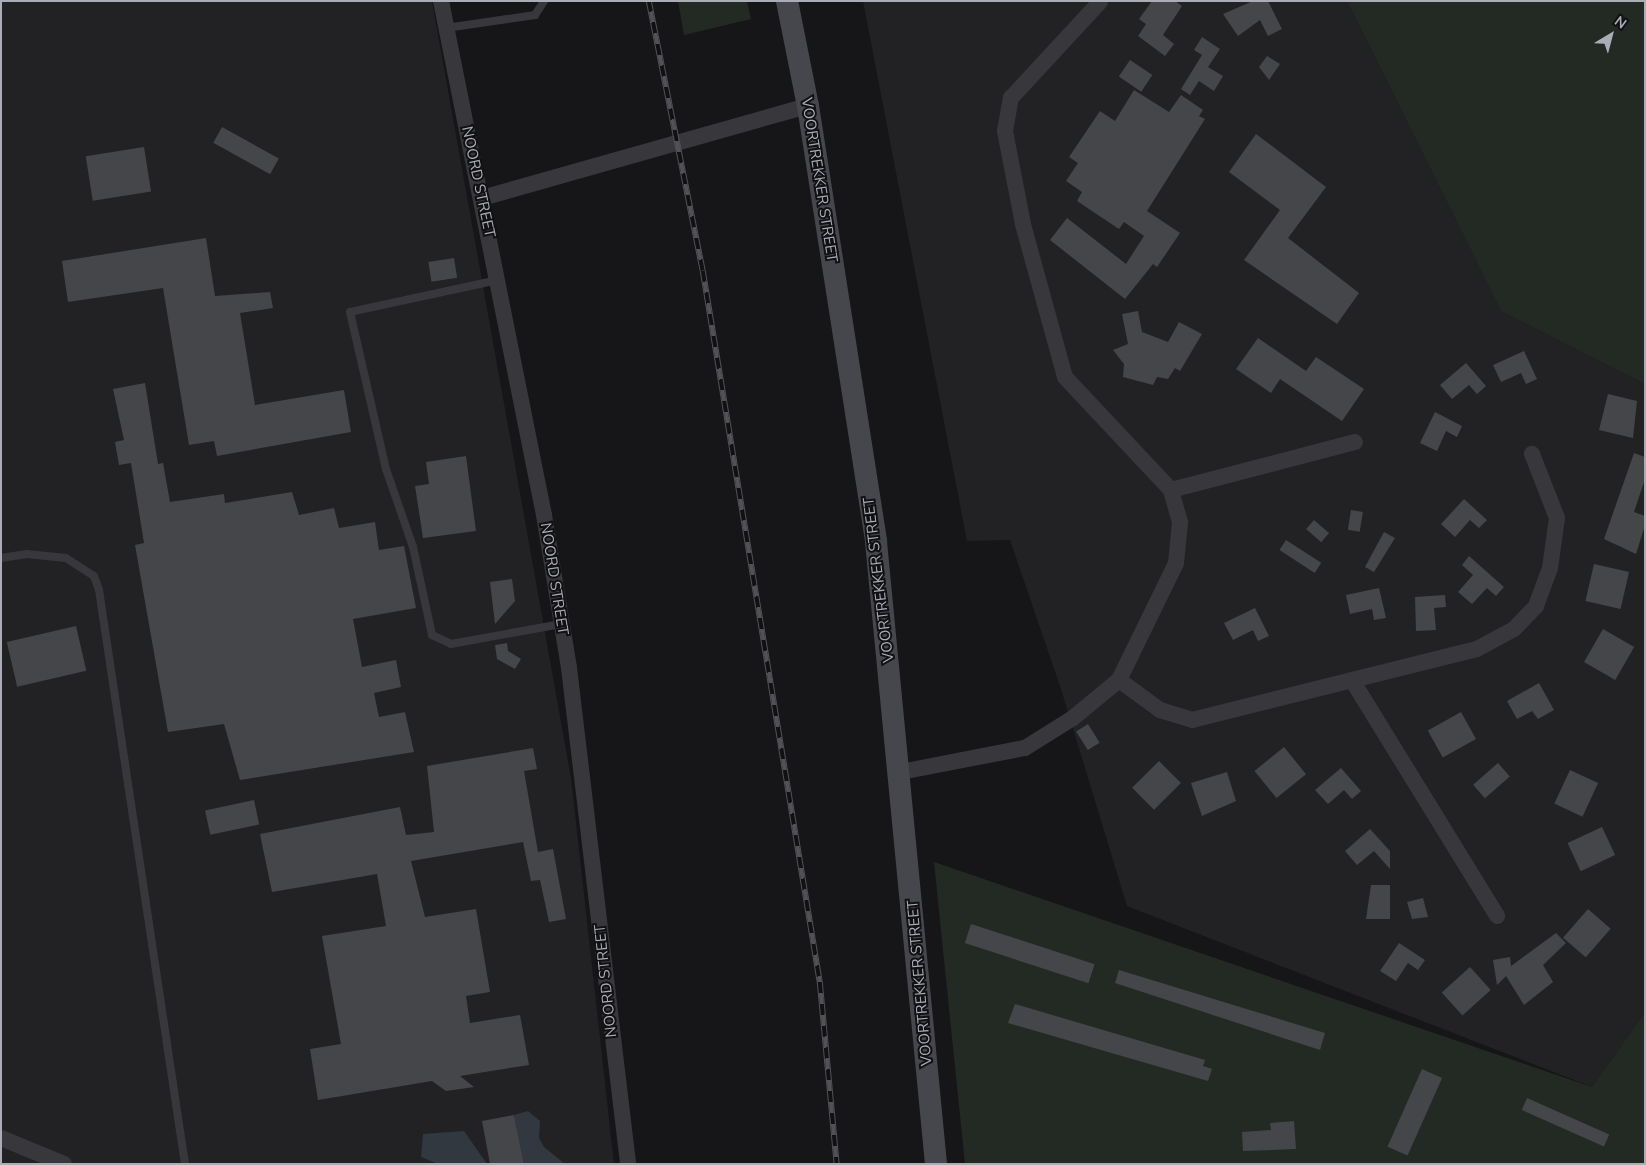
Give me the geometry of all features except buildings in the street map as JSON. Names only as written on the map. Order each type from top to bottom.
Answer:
[{"type":"main road","name":"VOORTREKKER STREET","points":[[787,1],[808,106],[876,542],[901,772],[936,1164]]},
{"type":"street","name":"NOORD STREET","points":[[441,1],[498,280],[561,624],[590,820],[628,1164]]},
{"type":"street","points":[[901,772],[1025,748],[1119,680],[1176,563],[1180,522],[1170,490],[1065,377],[1025,233],[1005,131],[1012,98],[1100,2]]},
{"type":"street","points":[[482,198],[808,106]]},
{"type":"street","points":[[1170,490],[1355,442]]},
{"type":"street","points":[[1119,680],[1160,710],[1192,720],[1477,649],[1514,629],[1536,606],[1550,568],[1557,518],[1532,454]]},
{"type":"street","points":[[1352,680],[1497,916]]},
{"type":"street","points":[[1,1138],[64,1164]]},
{"type":"lane","points":[[446,28],[535,15],[544,1]]},
{"type":"lane","points":[[498,280],[350,312],[386,470],[413,547],[432,634],[451,644],[561,624]]},
{"type":"lane","points":[[1,558],[27,554],[66,558],[94,576],[99,590],[185,1164]]},
{"type":"shaded area","points":[[1,1],[432,1],[571,778],[614,1164],[1,1164]]},
{"type":"shaded area","points":[[678,1],[747,1],[751,19],[684,35]]},
{"type":"shaded area","points":[[863,1],[1347,1],[1501,311],[1645,384],[1645,1012],[1592,1087],[1127,906],[1061,689],[1010,540],[967,541]]},
{"type":"shaded area","points":[[1347,1],[1645,1],[1645,384],[1501,311]]},
{"type":"shaded area","points":[[934,862],[1592,1087],[1645,1012],[1645,1164],[965,1164]]},
{"type":"shaded area","points":[[528,1111],[540,1121],[539,1138],[544,1147],[565,1164],[524,1164],[514,1115]]},
{"type":"shaded area","points":[[464,1131],[487,1164],[438,1164],[421,1157],[423,1134]]},
{"type":"railway","points":[[649,1],[703,271],[820,982],[837,1164]]}]
